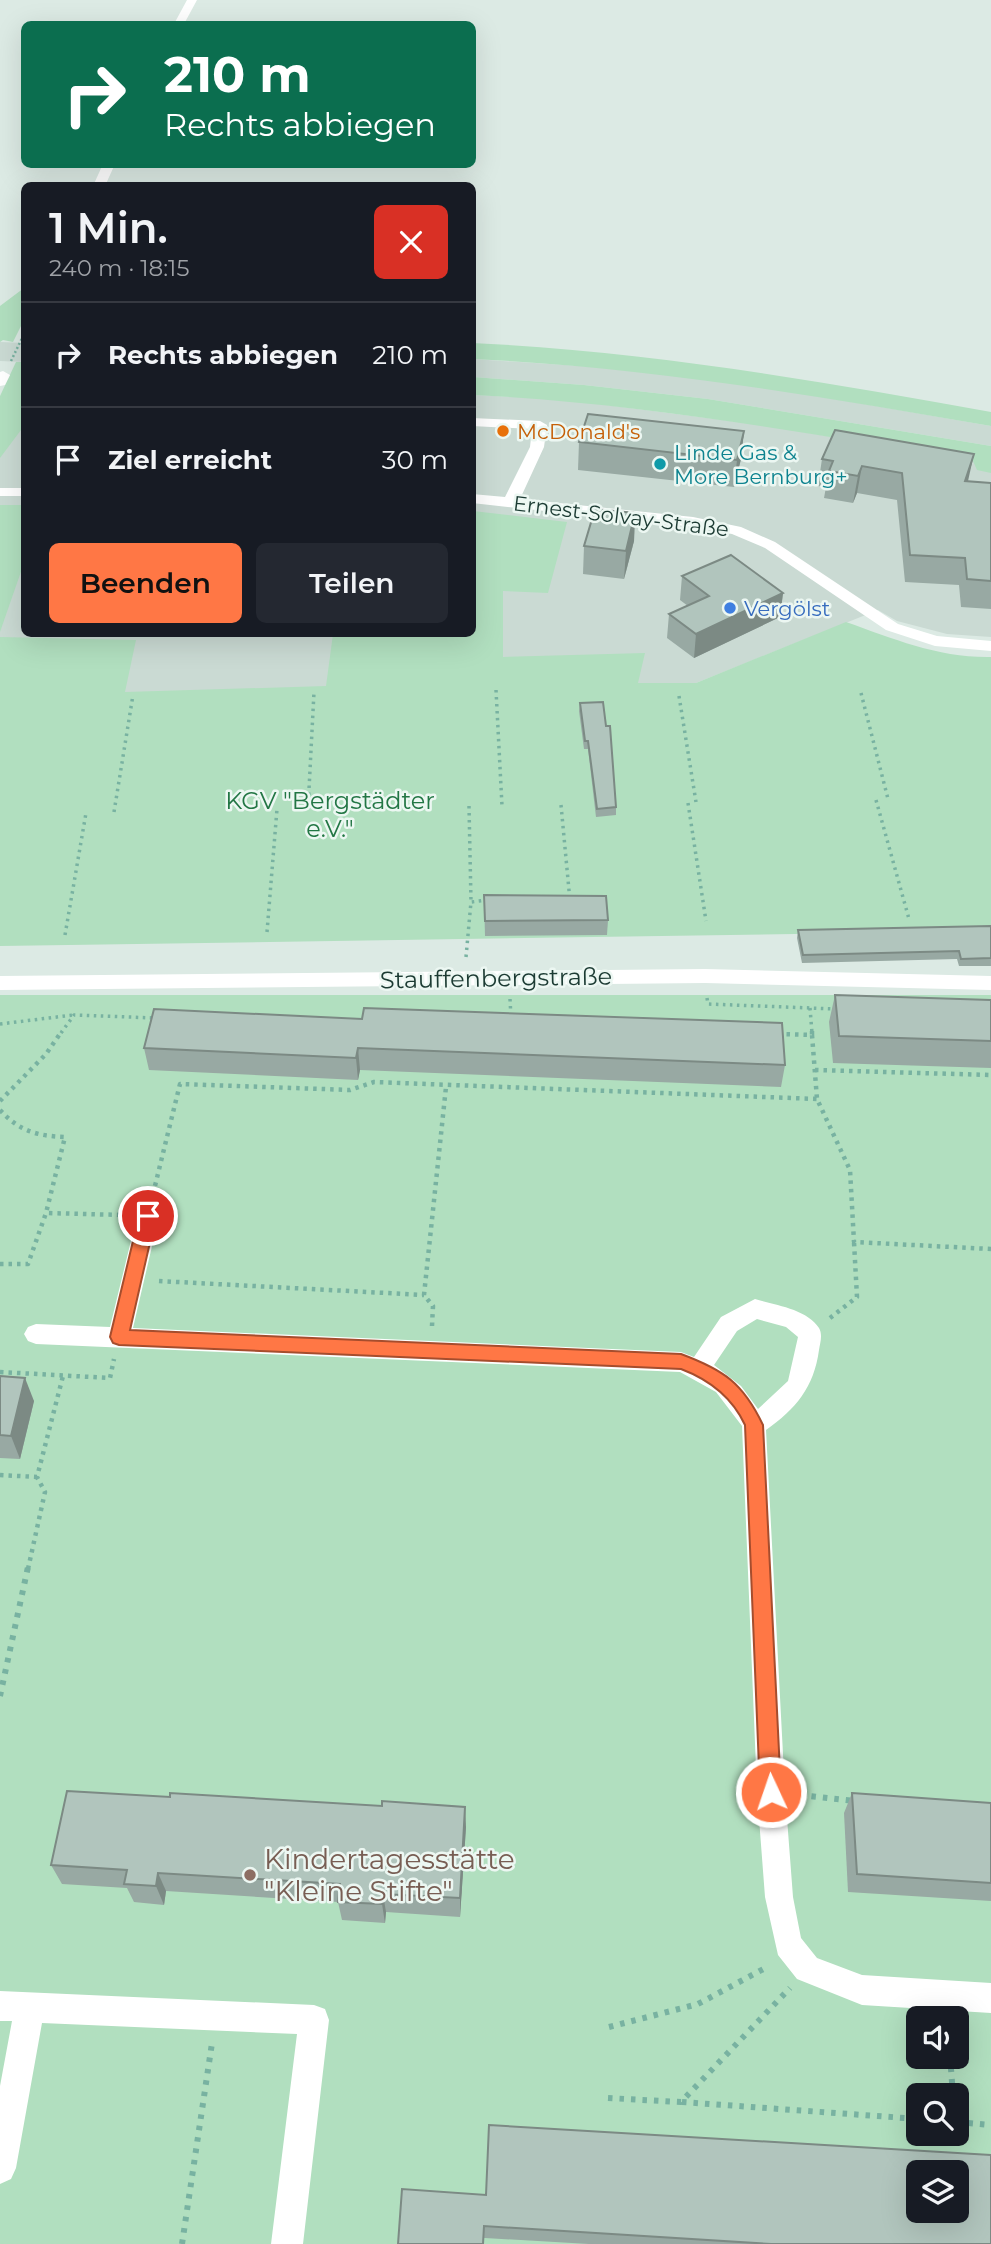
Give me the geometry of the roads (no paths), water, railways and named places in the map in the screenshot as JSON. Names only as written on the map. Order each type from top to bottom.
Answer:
[{"type":"street","points":[[182,21],[192,0]]},
{"type":"street","points":[[476,422],[540,425],[537,447],[511,501]]},
{"type":"street","points":[[0,492],[21,492]]},
{"type":"street","name":"Ernest-Solvay-Straße","points":[[476,498],[693,522],[736,530],[770,545],[892,627],[935,641],[991,646]]},
{"type":"street","name":"Stauffenbergstraße","points":[[0,983],[705,976],[991,983]]},
{"type":"street","points":[[119,1337],[148,1216]]},
{"type":"street","points":[[699,1368],[729,1324],[755,1309],[793,1320],[810,1334],[806,1370],[784,1405],[754,1425]]},
{"type":"street","points":[[36,1334],[681,1362],[699,1368],[726,1384],[744,1403],[754,1425],[771,1792],[779,1897],[789,1945],[807,1969],[862,1990],[991,1998]]},
{"type":"street","points":[[0,2168],[15,2006],[314,2020],[287,2244]]},
{"type":"place","name":"McDonald's","points":[[503,431]]},
{"type":"place","name":"Linde Gas & More Bernburg+","points":[[660,464]]},
{"type":"place","name":"Vergölst","points":[[730,608]]},
{"type":"place","name":"Kindertagesstätte \"Kleine Stifte\"","points":[[250,1875]]},
{"type":"park label","name":"KGV \"Bergstädter e.V.\"","points":[[330,814]]}]
